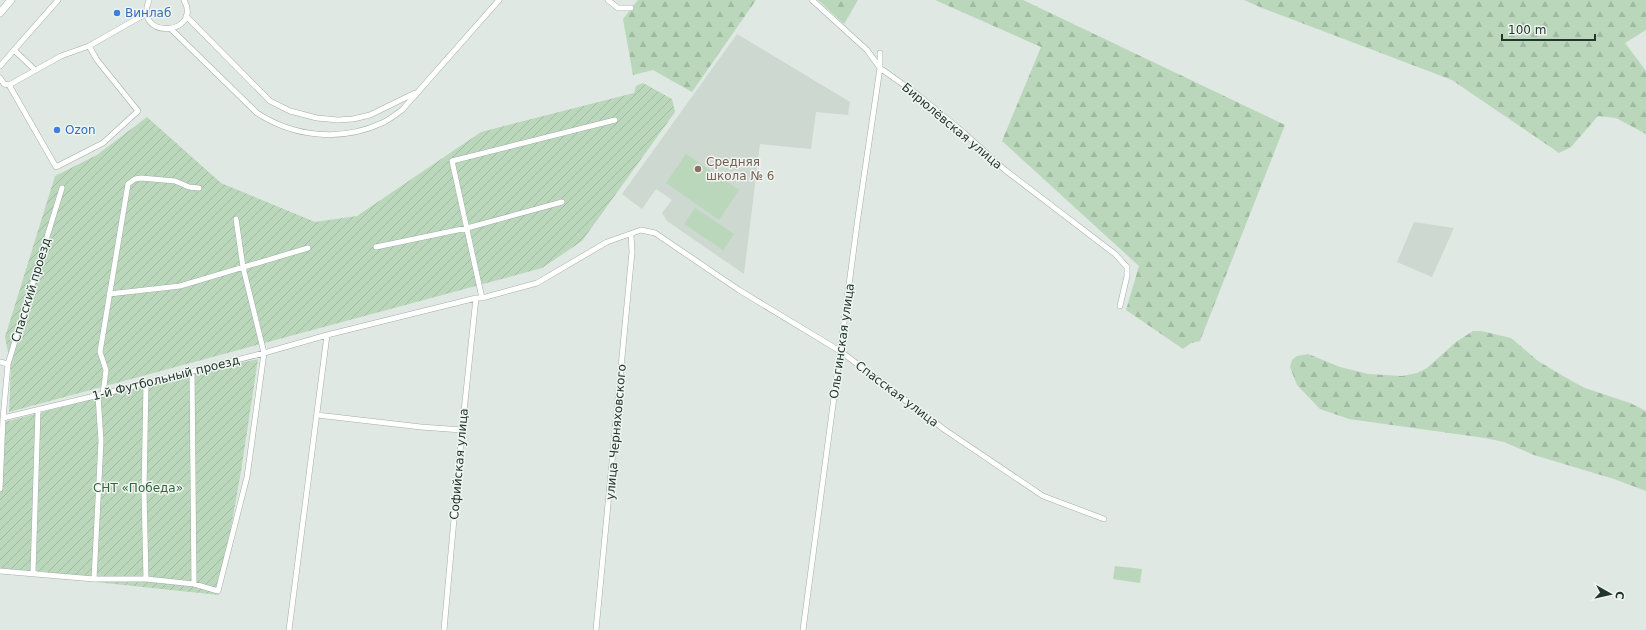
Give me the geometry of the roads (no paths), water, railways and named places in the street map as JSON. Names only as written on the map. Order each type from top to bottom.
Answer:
[{"type":"main road","points":[[0,13],[12,0]]},
{"type":"street","points":[[0,66],[58,0]]},
{"type":"street","points":[[149,0],[147,13],[153,25],[159,28],[172,29],[178,27],[186,16],[187,10],[184,0]]},
{"type":"street","points":[[172,29],[257,113],[285,127],[304,133],[345,134],[366,130],[383,123],[402,110],[499,0]]},
{"type":"street","points":[[608,0],[618,8],[631,8]]},
{"type":"street","name":"Бирюлёвская улица","points":[[812,0],[867,50],[880,68],[918,94],[1005,170],[1115,254],[1127,267],[1120,306]]},
{"type":"street","points":[[9,85],[60,56],[89,46],[147,13]]},
{"type":"street","points":[[186,16],[270,101],[290,111],[318,118],[338,120],[353,119],[370,116],[419,91]]},
{"type":"street","points":[[0,78],[4,84],[9,85],[56,167],[103,143],[138,112],[97,60],[89,46]]},
{"type":"street","points":[[14,50],[35,70]]},
{"type":"street","name":"Ольгинская улица","points":[[803,630],[858,217],[880,68],[880,53]]},
{"type":"street","points":[[482,298],[452,161],[615,120]]},
{"type":"street","points":[[94,579],[101,441],[101,395],[106,370],[100,352],[128,184],[135,179],[141,178],[175,181],[189,187],[199,188]]},
{"type":"street","name":"Спасский проезд","points":[[0,489],[3,418],[8,364],[62,188]]},
{"type":"street","points":[[376,247],[467,228],[562,202]]},
{"type":"street","points":[[0,570],[94,579],[146,579],[194,584],[218,591],[247,477],[264,353],[242,267],[236,220]]},
{"type":"street","name":"Спасская улица","points":[[631,234],[641,230],[655,233],[739,290],[840,351],[945,430],[1043,496],[1104,519]]},
{"type":"street","name":"1-й Футбольный проезд","points":[[3,418],[101,395],[264,353],[327,335],[476,298],[482,298],[537,283],[607,242],[631,234]]},
{"type":"street","name":"улица Черняховского","points":[[596,630],[632,252],[631,234]]},
{"type":"street","points":[[109,294],[180,286],[308,248]]},
{"type":"street","name":"Софийская улица","points":[[444,630],[462,430],[476,298]]},
{"type":"street","points":[[289,630],[327,335]]},
{"type":"street","points":[[0,362],[8,364]]},
{"type":"street","points":[[192,371],[194,584]]},
{"type":"street","points":[[146,383],[144,491],[146,579]]},
{"type":"street","points":[[33,573],[38,410]]},
{"type":"street","points":[[316,415],[421,427],[462,430]]},
{"type":"place","name":"Винлаб","points":[[117,13]]},
{"type":"place","name":"Ozon","points":[[57,130]]},
{"type":"place","name":"Средняя школа № 6","points":[[698,169]]},
{"type":"park label","name":"СНТ «Победа»","points":[[138,488]]}]
